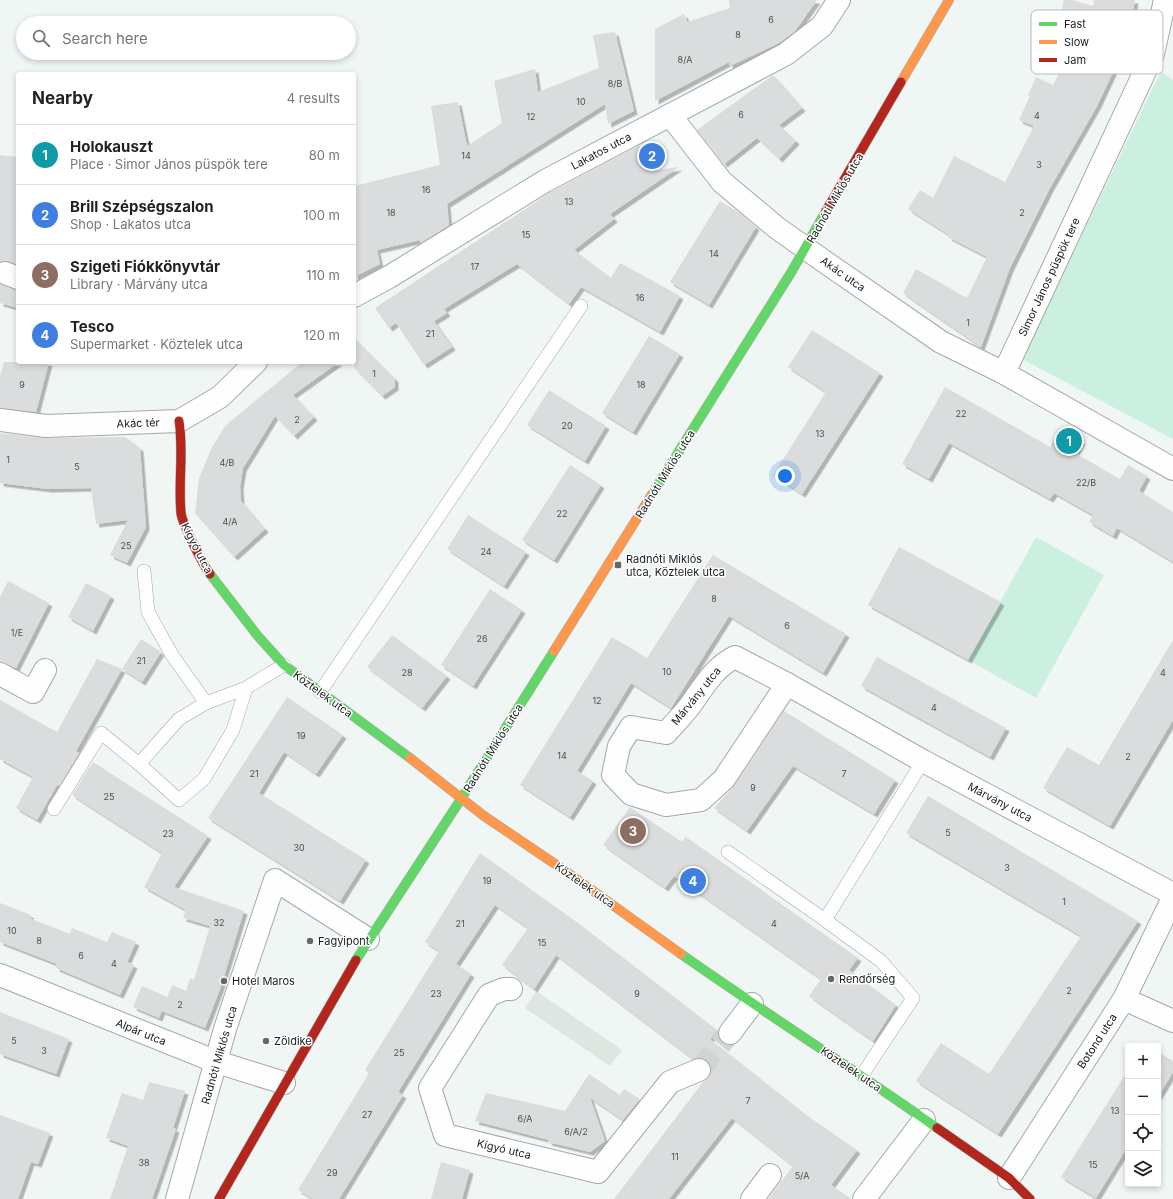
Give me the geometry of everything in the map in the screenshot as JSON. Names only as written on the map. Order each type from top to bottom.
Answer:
[{"type":"street","name":"Lakatos utca","points":[[356,295],[545,181],[786,54],[822,26],[840,0]]},
{"type":"street","name":"Radnóti Miklós utca","points":[[219,1199],[284,1083],[368,939],[461,799],[806,248],[948,0]]},
{"type":"street","name":"Simor János püspök tere","points":[[1162,10],[1164,0]]},
{"type":"street","name":"Simor János püspök tere","points":[[1004,374],[1144,74]]},
{"type":"street","name":"Akác utca","points":[[670,115],[722,182],[777,228],[940,342],[1004,374]]},
{"type":"street","name":"Akác tér","points":[[0,420],[46,426],[179,421],[220,397],[254,364]]},
{"type":"street","points":[[1004,374],[1173,469]]},
{"type":"street","name":"Kígyó utca","points":[[179,421],[182,441],[180,469],[181,515],[206,569],[257,635]]},
{"type":"street","name":"Köztelek utca","points":[[257,635],[284,665],[428,771],[461,799],[752,1004],[862,1076],[1009,1178],[1030,1199]]},
{"type":"street","name":"Márvány utca","points":[[787,684],[724,779],[701,800],[666,805],[631,794],[613,775],[619,746],[631,727],[666,733],[688,708],[706,682],[723,663],[734,657],[787,684],[923,761],[1173,894]]},
{"type":"street","points":[[0,674],[33,692],[45,670]]},
{"type":"street","name":"Radnóti Miklós utca","points":[[177,1199],[225,1028],[275,880],[368,939]]},
{"type":"street","name":"Botond utca","points":[[1009,1178],[1124,999],[1173,898]]},
{"type":"street","name":"Alpár utca","points":[[0,975],[216,1062],[284,1083]]},
{"type":"street","name":"Kígyó utca","points":[[511,989],[504,989],[489,995],[430,1088],[445,1135],[598,1172],[670,1082],[699,1070]]},
{"type":"street","points":[[1124,999],[1173,1021]]},
{"type":"street","points":[[730,1033],[752,1004]]},
{"type":"street","points":[[864,1199],[924,1120]]},
{"type":"street","points":[[752,1199],[770,1175]]},
{"type":"lane","points":[[320,692],[581,306]]},
{"type":"lane","points":[[144,571],[148,612],[172,655],[206,703]]},
{"type":"lane","points":[[139,764],[180,719],[206,703],[246,688],[284,665]]},
{"type":"lane","points":[[54,809],[100,733],[139,764],[178,800],[204,779],[233,730],[246,688]]},
{"type":"lane","points":[[825,920],[923,761]]},
{"type":"lane","points":[[728,852],[881,961],[913,998],[862,1076]]},
{"type":"shaded area","points":[[536,991],[622,1050],[610,1066],[525,1008]]},
{"type":"green space","points":[[1163,72],[1173,80],[1173,439],[1022,359],[1160,74],[1163,74]]},
{"type":"green space","points":[[1036,537],[1104,575],[1036,698],[968,660]]},
{"type":"building","points":[[729,0],[817,0],[795,31],[779,43],[730,66],[729,62],[655,101],[655,29],[684,14],[687,22],[730,8]]},
{"type":"building","points":[[1064,0],[1072,0],[1093,6],[1094,0],[1135,0],[1133,10],[1062,10]]},
{"type":"building","points":[[615,32],[634,111],[608,124],[605,104],[447,204],[449,225],[421,243],[420,240],[377,250],[380,264],[356,276],[356,186],[440,165],[431,106],[458,102],[467,146],[502,123],[494,81],[535,69],[538,92],[599,68],[593,35]]},
{"type":"building","points":[[1059,74],[1112,74],[1097,106],[1050,188],[1010,268],[981,347],[903,293],[916,269],[967,298],[987,257],[948,237],[949,235],[908,209],[920,190],[933,198],[954,156],[1005,182],[1034,126],[1019,120],[1030,96],[1028,95],[1036,77],[1053,85]]},
{"type":"building","points":[[773,75],[802,108],[779,125],[796,141],[779,159],[757,138],[724,164],[697,130]]},
{"type":"building","points":[[638,146],[643,147],[649,171],[679,167],[610,214],[614,219],[574,250],[611,278],[620,263],[680,296],[660,332],[581,287],[569,304],[517,264],[444,309],[447,313],[434,321],[452,347],[424,365],[396,323],[389,328],[375,308],[551,192]]},
{"type":"building","points":[[0,155],[16,157],[16,264],[9,261],[0,262]]},
{"type":"building","points":[[720,201],[740,213],[756,227],[709,305],[670,282]]},
{"type":"building","points":[[0,284],[16,289],[16,307],[0,303]]},
{"type":"building","points":[[812,330],[880,373],[802,494],[773,475],[826,392],[788,367]]},
{"type":"building","points":[[649,336],[680,354],[633,432],[602,413]]},
{"type":"building","points":[[356,340],[395,379],[395,387],[382,396],[354,368],[354,364],[356,364]]},
{"type":"building","points":[[4,362],[16,362],[16,364],[48,364],[36,412],[0,408],[0,376]]},
{"type":"building","points":[[300,364],[336,364],[293,395],[314,417],[294,436],[275,416],[243,468],[240,487],[241,501],[265,529],[234,557],[195,513],[199,479],[211,449],[225,426]]},
{"type":"building","points":[[945,387],[1050,447],[1060,429],[1082,441],[1075,453],[1120,479],[1128,465],[1147,476],[1139,491],[1173,512],[1173,562],[1117,528],[1113,536],[1089,522],[1093,515],[1054,493],[1050,499],[949,443],[929,479],[902,464]]},
{"type":"building","points":[[549,390],[606,426],[585,461],[527,425]]},
{"type":"building","points":[[0,433],[46,438],[125,437],[140,448],[146,527],[127,563],[110,555],[128,520],[96,524],[91,488],[48,489],[0,483]]},
{"type":"building","points":[[570,465],[601,485],[554,560],[522,540]]},
{"type":"building","points":[[468,515],[526,552],[504,586],[447,549]]},
{"type":"building","points":[[899,547],[1001,602],[968,660],[868,605]]},
{"type":"building","points":[[713,555],[846,634],[823,673],[729,616],[671,708],[631,683],[577,771],[593,781],[570,817],[520,785],[612,637],[647,658]]},
{"type":"building","points":[[8,581],[49,603],[16,668],[0,662],[0,597]]},
{"type":"building","points":[[86,583],[111,596],[93,631],[68,617]]},
{"type":"building","points":[[490,589],[522,610],[473,686],[441,665]]},
{"type":"building","points":[[392,635],[447,676],[422,708],[367,667]]},
{"type":"building","points":[[141,639],[161,652],[142,682],[122,669]]},
{"type":"building","points":[[1173,640],[1173,720],[1110,826],[1043,788],[1067,747],[1099,765]]},
{"type":"building","points":[[877,657],[1006,728],[990,757],[861,686]]},
{"type":"building","points":[[97,659],[122,669],[76,751],[79,753],[59,786],[57,785],[37,820],[16,808],[33,777],[0,759],[0,700],[57,732]]},
{"type":"building","points":[[287,697],[343,735],[316,774],[284,752],[259,793],[366,860],[340,901],[208,818]]},
{"type":"building","points":[[784,711],[895,780],[874,814],[793,766],[747,831],[714,808],[734,786]]},
{"type":"building","points":[[93,762],[208,836],[174,887],[244,911],[220,989],[205,1028],[162,1011],[172,985],[186,991],[190,978],[194,980],[210,926],[183,918],[186,910],[144,887],[162,853],[72,795]]},
{"type":"building","points":[[928,796],[1138,921],[998,1134],[916,1081],[941,1043],[989,1074],[1081,936],[906,833]]},
{"type":"building","points":[[630,807],[682,842],[686,837],[858,958],[849,970],[896,1005],[873,1041],[809,996],[821,979],[674,876],[665,888],[603,845]]},
{"type":"building","points":[[480,853],[578,923],[717,1030],[710,1039],[809,1117],[857,1150],[831,1185],[851,1199],[768,1199],[793,1166],[732,1118],[669,1199],[614,1199],[703,1082],[709,1077],[711,1066],[707,1060],[701,1058],[693,1059],[556,955],[534,989],[502,965],[528,928],[495,905],[456,964],[471,974],[398,1092],[403,1095],[339,1199],[313,1199],[298,1190],[369,1073],[365,1070],[439,951],[425,942]]},
{"type":"building","points":[[0,903],[31,915],[29,918],[70,934],[72,928],[107,942],[112,932],[136,942],[127,962],[134,965],[120,995],[56,968],[57,964],[0,942]]},
{"type":"building","points":[[142,986],[167,997],[159,1018],[133,1007]]},
{"type":"building","points":[[0,1012],[69,1039],[56,1074],[0,1054]]},
{"type":"building","points":[[1161,1054],[1173,1061],[1173,1072],[1161,1092]]},
{"type":"building","points":[[589,1074],[620,1095],[624,1089],[640,1099],[623,1120],[590,1098],[605,1141],[590,1152],[548,1142],[549,1140],[475,1121],[486,1093],[565,1111]]},
{"type":"building","points":[[1125,1075],[1125,1151],[1096,1198],[1061,1177]]},
{"type":"building","points":[[149,1082],[185,1091],[173,1128],[176,1129],[152,1199],[110,1199],[128,1146],[106,1138],[122,1093],[143,1100]]},
{"type":"building","points":[[0,1115],[50,1133],[38,1164],[31,1162],[18,1199],[0,1199]]},
{"type":"building","points":[[441,1162],[470,1170],[462,1199],[431,1199]]},
{"type":"tunnel","points":[[699,1070],[730,1033]]},
{"type":"traffic: fast","points":[[651,496],[792,271],[826,211]]},
{"type":"traffic: fast","points":[[210,574],[257,635],[284,665],[410,758]]},
{"type":"traffic: fast","points":[[356,960],[461,799],[554,651]]},
{"type":"traffic: fast","points":[[681,954],[937,1128]]},
{"type":"traffic: slow","points":[[901,82],[949,0]]},
{"type":"traffic: slow","points":[[554,651],[651,496]]},
{"type":"traffic: slow","points":[[410,758],[484,816],[561,868],[681,954]]},
{"type":"traffic: jam","points":[[826,211],[901,82]]},
{"type":"traffic: jam","points":[[179,421],[181,444],[180,501],[182,518],[193,544],[210,574]]},
{"type":"traffic: jam","points":[[219,1199],[356,960]]},
{"type":"traffic: jam","points":[[937,1128],[1009,1178],[1030,1199]]},
{"type":"place","name":"Brill Szépségszalon","points":[[652,156]]},
{"type":"place","name":"Holokauszt","points":[[1069,441]]},
{"type":"place","name":"Radnóti Miklós utca, Köztelek utca","points":[[618,565]]},
{"type":"place","name":"Szigeti Fiókkönyvtár","points":[[633,831]]},
{"type":"place","name":"Tesco","points":[[693,881]]},
{"type":"place","name":"Fagyipont","points":[[310,941]]},
{"type":"place","name":"Rendőrség","points":[[831,979]]},
{"type":"place","name":"Hotel Maros","points":[[224,981]]},
{"type":"place","name":"Zöldike","points":[[266,1041]]}]
